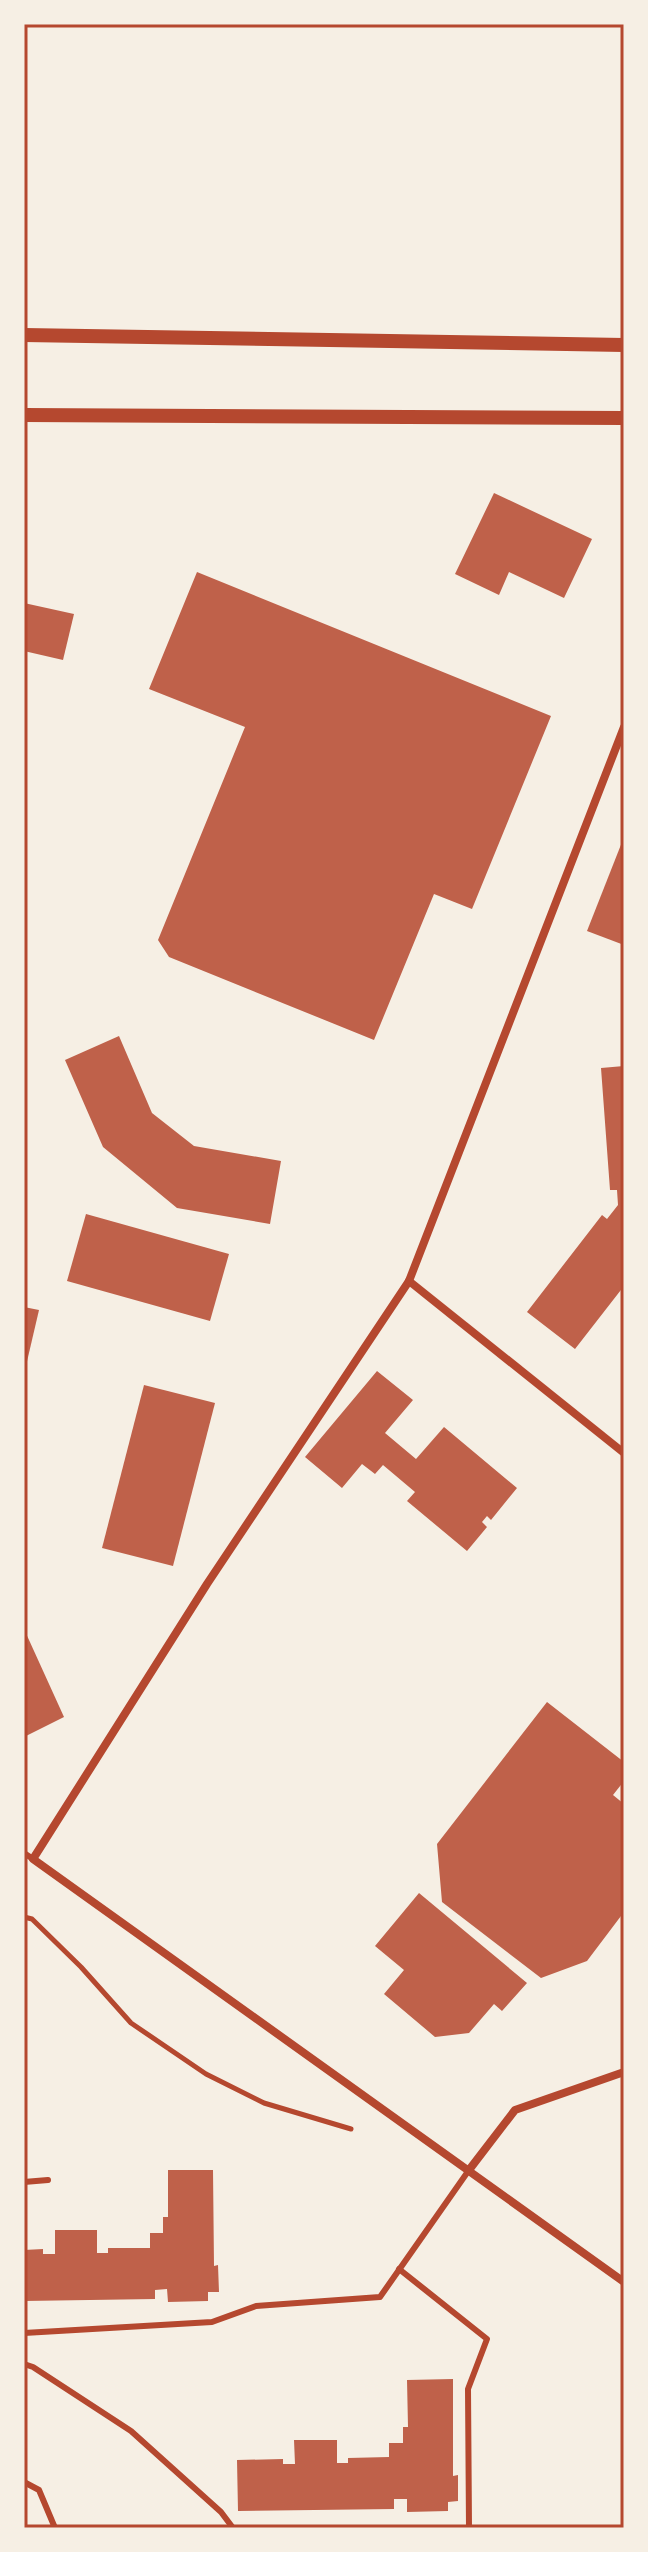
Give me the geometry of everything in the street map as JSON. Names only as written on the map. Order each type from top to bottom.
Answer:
[{"type":"street","points":[[24,335],[624,345]]},
{"type":"street","points":[[24,415],[624,418]]},
{"type":"street","points":[[624,727],[409,1281],[207,1584],[33,1859],[624,2282]]},
{"type":"street","points":[[409,1281],[624,1453]]},
{"type":"street","points":[[469,2170],[515,2110],[624,2072]]},
{"type":"lane","points":[[24,1853],[33,1859]]},
{"type":"lane","points":[[24,2333],[212,2322],[256,2306],[380,2297],[469,2170]]},
{"type":"lane","points":[[24,2182],[48,2180]]},
{"type":"lane","points":[[399,2269],[487,2339],[468,2389],[469,2528]]},
{"type":"lane","points":[[24,2364],[131,2431],[221,2512],[233,2528]]},
{"type":"lane","points":[[24,2482],[39,2490],[55,2528]]},
{"type":"path","points":[[24,1917],[32,1919],[81,1967],[131,2023],[206,2074],[264,2103],[351,2129]]},
{"type":"building","points":[[494,493],[592,539],[564,598],[509,572],[499,595],[455,574]]},
{"type":"building","points":[[197,572],[551,716],[472,909],[434,894],[374,1040],[169,957],[158,940],[245,727],[149,689]]},
{"type":"building","points":[[24,603],[74,614],[63,660],[24,651]]},
{"type":"building","points":[[624,837],[624,945],[587,931]]},
{"type":"building","points":[[119,1036],[152,1113],[194,1146],[281,1161],[270,1224],[177,1208],[103,1147],[65,1060]]},
{"type":"building","points":[[624,1066],[624,1286],[575,1349],[527,1312],[602,1215],[607,1219],[618,1205],[617,1190],[610,1190],[601,1068]]},
{"type":"building","points":[[86,1214],[229,1254],[210,1321],[67,1281]]},
{"type":"building","points":[[24,1307],[39,1310],[25,1370],[24,1370]]},
{"type":"building","points":[[377,1371],[413,1400],[385,1433],[416,1459],[444,1427],[517,1488],[491,1520],[487,1516],[482,1522],[487,1527],[467,1551],[407,1501],[415,1492],[383,1465],[375,1474],[362,1464],[342,1488],[305,1457]]},
{"type":"building","points":[[144,1385],[215,1403],[173,1566],[102,1548]]},
{"type":"building","points":[[24,1629],[64,1717],[24,1737]]},
{"type":"building","points":[[547,1702],[624,1762],[624,1781],[613,1795],[624,1804],[624,1912],[587,1961],[541,1978],[442,1902],[437,1844]]},
{"type":"building","points":[[419,1893],[527,1983],[502,2011],[494,2004],[469,2033],[435,2037],[384,1994],[404,1970],[375,1946]]},
{"type":"building","points":[[168,2170],[213,2170],[214,2266],[218,2265],[219,2292],[208,2292],[208,2301],[168,2302],[167,2289],[155,2290],[155,2299],[24,2301],[24,2250],[43,2249],[43,2254],[55,2254],[55,2230],[97,2230],[97,2253],[108,2253],[108,2248],[150,2248],[150,2233],[163,2233],[163,2217],[168,2217]]},
{"type":"building","points":[[453,2379],[453,2476],[458,2475],[458,2501],[448,2502],[448,2511],[407,2512],[407,2499],[394,2499],[394,2509],[238,2511],[237,2460],[283,2459],[283,2464],[295,2464],[294,2440],[337,2440],[337,2463],[348,2463],[348,2458],[389,2457],[389,2443],[403,2443],[403,2427],[408,2427],[407,2380]]}]
